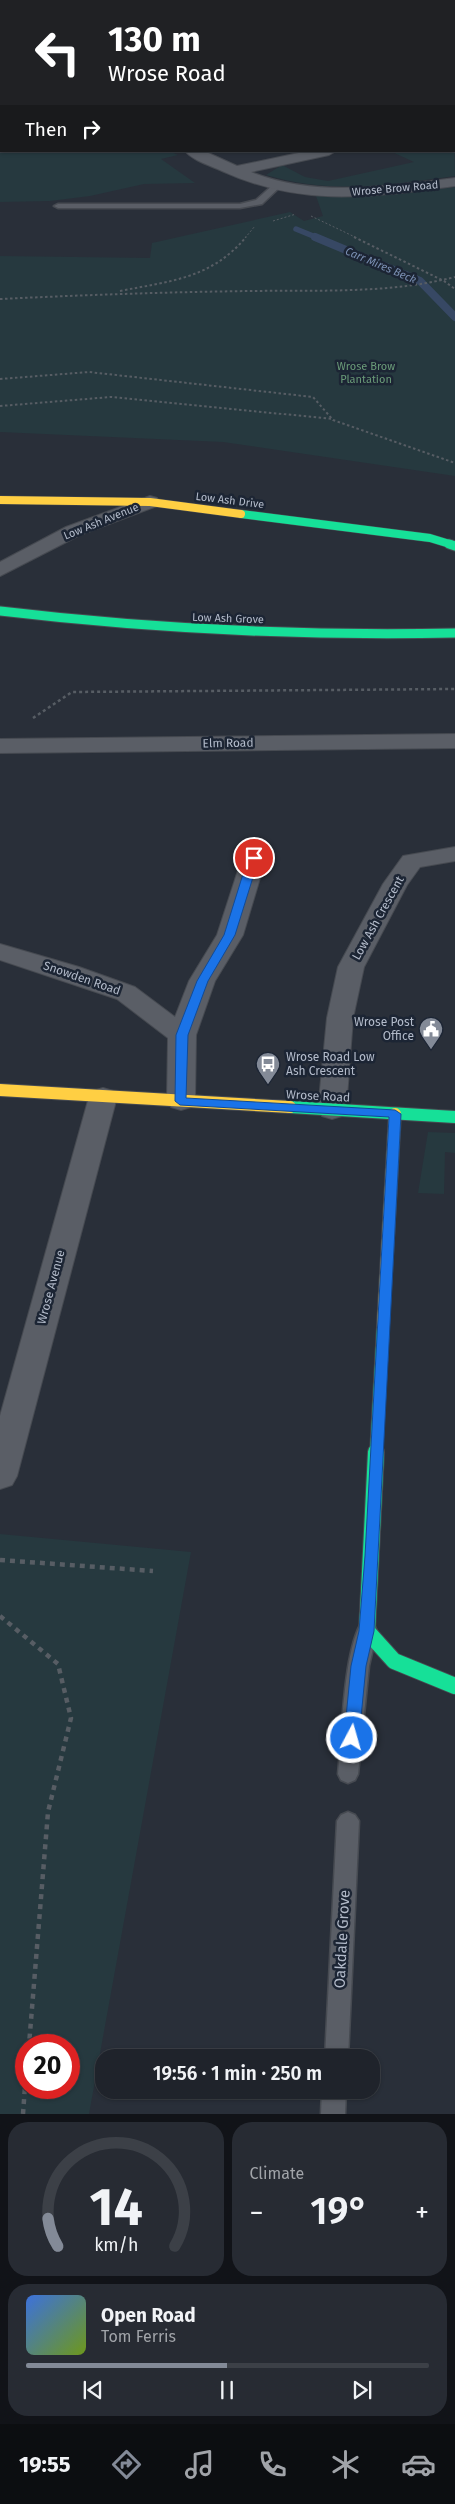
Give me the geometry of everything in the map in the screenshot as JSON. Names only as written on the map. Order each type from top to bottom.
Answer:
[{"type":"street","name":"Wrose Brow Road","points":[[194,152],[236,171],[277,186],[338,192],[376,191],[455,182]]},
{"type":"street","points":[[236,171],[324,152]]},
{"type":"street","name":"Low Ash Drive","points":[[0,500],[150,502],[430,538],[455,546]]},
{"type":"street","name":"Low Ash Avenue","points":[[0,570],[73,531],[150,502]]},
{"type":"street","name":"Low Ash Grove","points":[[0,611],[50,618],[160,628],[366,636],[455,633]]},
{"type":"street","name":"Elm Road","points":[[0,746],[455,741]]},
{"type":"street","name":"Low Ash Crescent","points":[[332,1110],[340,1018],[351,967],[395,884],[412,861],[455,854]]},
{"type":"street","points":[[180,1101],[182,1035],[202,981],[230,935],[254,858]]},
{"type":"street","name":"Snowden Road","points":[[0,952],[70,973],[126,993],[182,1035]]},
{"type":"street","name":"Wrose Road","points":[[0,1090],[455,1117]]},
{"type":"street","name":"Wrose Avenue","points":[[0,1476],[103,1097]]},
{"type":"street","points":[[395,1114],[367,1631],[394,1661],[455,1686]]},
{"type":"lane","points":[[58,206],[240,206],[260,202],[277,186]]},
{"type":"lane","points":[[348,1774],[359,1666],[367,1631]]},
{"type":"lane","name":"Oakdale Grove","points":[[336,2049],[348,1821]]},
{"type":"lane","points":[[333,2114],[334,2099]]},
{"type":"path","points":[[269,222],[303,212],[444,281],[455,289]]},
{"type":"path","points":[[112,292],[195,276],[232,254],[252,227],[261,225]]},
{"type":"path","points":[[0,299],[112,292],[351,290],[431,283],[455,277]]},
{"type":"path","points":[[0,379],[89,372],[313,397],[333,420]]},
{"type":"path","points":[[0,406],[111,397],[333,420],[455,463]]},
{"type":"path","points":[[32,719],[72,692],[455,689]]},
{"type":"path","points":[[0,1560],[153,1571]]},
{"type":"path","points":[[0,1616],[58,1664],[71,1718],[48,1812],[30,2034]]},
{"type":"path","points":[[23,2114],[24,2099]]},
{"type":"green space","points":[[0,152],[171,152],[178,155],[161,159],[195,183],[144,184],[90,196],[50,201],[0,202]]},
{"type":"green space","points":[[392,152],[455,152],[455,176],[383,185],[338,186],[315,185],[266,175],[282,165],[305,177],[328,181],[414,162]]},
{"type":"green space","name":"Wrose Brow Plantation","points":[[455,187],[455,476],[223,442],[0,432],[0,256],[150,258],[152,243],[290,212],[304,221],[323,216],[316,196],[389,195]]},
{"type":"green space","points":[[428,1132],[455,1133],[455,1153],[445,1152],[444,1194],[418,1193]]},
{"type":"green space","points":[[0,1534],[191,1552],[101,2049],[95,2049],[95,2081],[89,2114],[0,2114]]},
{"type":"waterway","name":"Carr Mires Beck","points":[[296,229],[318,238]]},
{"type":"waterway","name":"Carr Mires Beck","points":[[315,237],[420,281],[455,317]]},
{"type":"traffic: fast","points":[[241,514],[430,538],[455,546]]},
{"type":"traffic: fast","points":[[0,611],[113,623],[227,631],[341,634],[455,633]]},
{"type":"traffic: fast","points":[[290,1107],[455,1117]]},
{"type":"traffic: fast","points":[[383,1327],[367,1631],[394,1661],[455,1686]]},
{"type":"traffic: slow","points":[[0,500],[150,502],[241,514]]},
{"type":"traffic: slow","points":[[0,1090],[290,1107]]},
{"type":"traffic: slow","points":[[383,1327],[395,1114]]},
{"type":"place","name":"Wrose Post Office","points":[[431,1050]]},
{"type":"place","name":"Wrose Road Low Ash Crescent","points":[[268,1085]]},
{"type":"route","points":[[254,858],[230,935],[202,981],[182,1035],[180,1101],[395,1114],[367,1631],[359,1666],[352,1738]]}]
